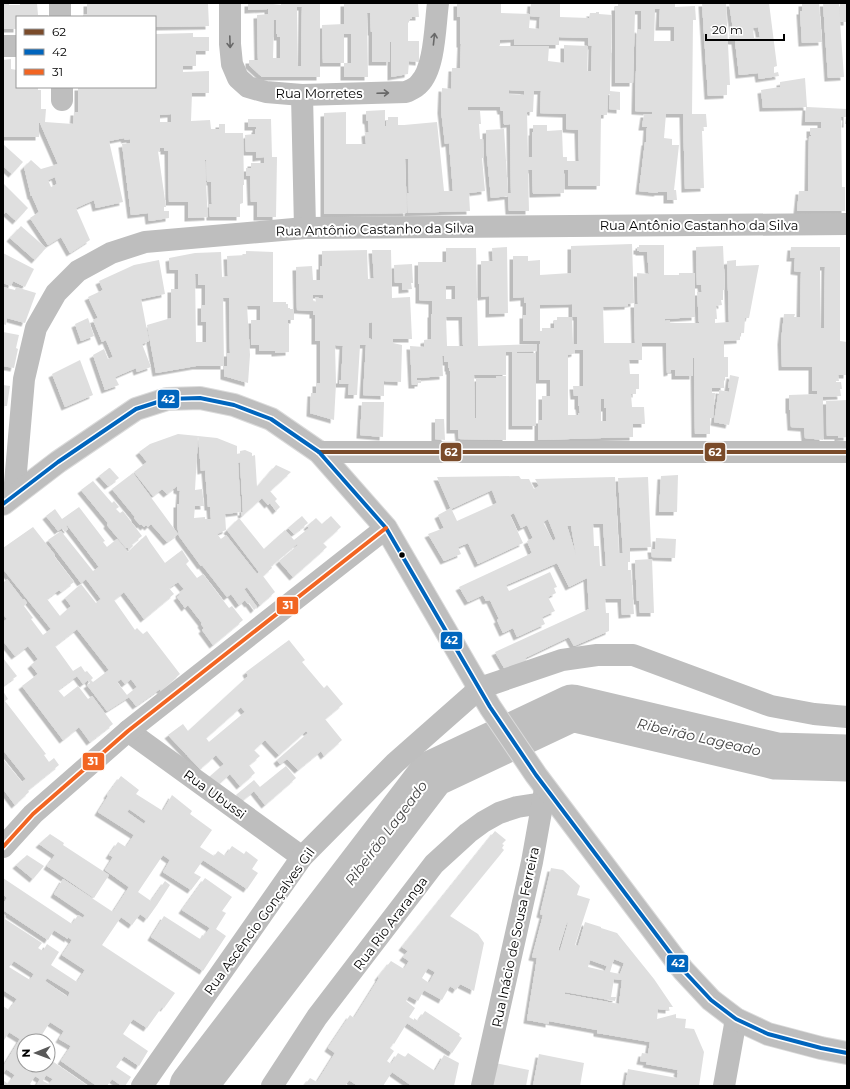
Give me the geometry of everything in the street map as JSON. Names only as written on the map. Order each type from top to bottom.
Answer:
[{"type":"street","points":[[60,3],[60,16]]},
{"type":"street","name":"Rua Morretes","points":[[230,3],[230,44],[232,64],[238,78],[248,86],[266,92],[302,95],[406,92],[418,85],[427,75],[431,62],[438,3]]},
{"type":"street","points":[[3,46],[16,46]]},
{"type":"street","points":[[302,95],[305,228]]},
{"type":"street","name":"Rua Antônio Castanho da Silva","points":[[9,499],[24,379],[36,328],[56,293],[78,271],[111,253],[145,242],[305,228],[847,224]]},
{"type":"street","points":[[9,499],[58,462],[136,409],[168,399],[200,398],[234,405],[271,419],[319,452],[386,528],[485,698],[541,788],[684,970],[711,1000],[736,1019],[768,1034],[821,1048],[847,1053]]},
{"type":"street","points":[[319,452],[847,452]]},
{"type":"street","points":[[3,847],[33,814],[128,731],[386,528]]},
{"type":"street","points":[[485,698],[562,660],[597,655],[633,655],[771,706],[814,714],[847,717]]},
{"type":"street","name":"Rua Ascêncio Gonçalves Gil","points":[[142,1086],[302,857],[395,763],[485,698]]},
{"type":"street","name":"Rua Ubussi","points":[[128,731],[302,857]]},
{"type":"street","name":"Rua Rio Araranga","points":[[272,1086],[317,1017],[434,864],[483,822],[499,813],[517,807],[541,788]]},
{"type":"street","name":"Rua Inácio de Sousa Ferreira","points":[[482,1086],[532,862],[541,788]]},
{"type":"street","points":[[724,1086],[736,1019]]},
{"type":"building","points":[[3,3],[9,3],[9,5],[20,5],[20,3],[37,3],[38,15],[48,15],[16,16],[16,29],[3,29]]},
{"type":"building","points":[[87,3],[208,4],[209,26],[156,27],[156,16],[83,16],[87,14]]},
{"type":"building","points":[[248,3],[273,3],[281,5],[281,3],[320,3],[320,77],[262,77],[249,65],[249,60],[258,60],[257,15],[271,14],[268,14],[268,9],[248,10]],"holes":[[[297,7],[302,7],[301,66],[297,66]],[[274,20],[276,20],[277,37],[280,37],[280,58],[273,58]]]},
{"type":"building","points":[[344,3],[418,3],[419,17],[412,17],[410,21],[408,21],[408,41],[419,41],[419,62],[409,61],[408,74],[391,77],[390,42],[390,62],[372,62],[372,32],[370,13],[367,13],[368,77],[344,77],[344,63],[323,63],[322,25],[344,24]],"holes":[[[344,34],[351,34],[351,63],[344,63]]]},
{"type":"building","points":[[457,3],[501,3],[501,13],[530,14],[531,3],[560,3],[560,17],[589,18],[590,13],[596,12],[599,12],[599,14],[612,15],[610,91],[620,92],[620,110],[609,109],[610,94],[608,94],[607,115],[601,115],[600,186],[568,186],[568,170],[564,170],[564,193],[533,194],[532,170],[528,170],[529,211],[509,211],[508,196],[491,198],[486,130],[504,129],[508,193],[511,193],[510,124],[504,125],[503,111],[501,111],[500,107],[468,107],[468,111],[480,111],[481,124],[479,124],[480,139],[483,139],[484,158],[482,158],[485,191],[469,193],[470,211],[408,213],[408,159],[405,159],[407,213],[324,214],[324,113],[346,112],[346,144],[366,144],[365,133],[369,132],[368,121],[366,120],[366,111],[385,110],[385,126],[386,121],[388,121],[388,117],[398,117],[398,125],[437,122],[444,191],[453,191],[449,143],[445,144],[441,110],[442,88],[451,89],[452,68],[460,68],[460,17],[457,17]],"holes":[[[530,16],[540,17],[539,29],[529,28]],[[559,37],[588,38],[588,45],[592,46],[591,71],[587,71],[588,46],[564,45],[564,63],[548,61],[549,46],[499,46],[500,40],[514,39],[514,45],[559,45]],[[509,90],[524,91],[524,95],[509,94]],[[534,91],[541,91],[540,113],[566,114],[566,129],[578,130],[579,161],[567,161],[567,157],[563,157],[562,130],[547,131],[547,125],[533,125],[532,157],[528,157],[527,112],[533,112]]]},
{"type":"building","points":[[618,3],[675,3],[675,7],[695,6],[696,20],[693,20],[692,114],[706,114],[707,127],[703,127],[704,131],[702,131],[704,188],[685,189],[683,114],[666,114],[664,138],[672,139],[672,145],[679,145],[674,190],[676,190],[677,200],[667,200],[667,192],[657,193],[639,191],[647,127],[642,127],[644,114],[652,114],[652,112],[635,111],[637,29],[641,30],[641,11],[635,11],[633,83],[615,83],[615,7],[618,7]],"holes":[[[655,9],[660,9],[659,27],[674,27],[674,41],[654,41]]]},
{"type":"building","points":[[702,3],[726,3],[730,85],[727,85],[727,95],[708,96]]},
{"type":"building","points":[[729,3],[769,3],[777,66],[774,67],[774,73],[778,72],[779,76],[759,79],[758,73],[739,75],[735,41],[730,41],[729,37],[734,36]],"holes":[[[758,27],[760,37],[754,38],[753,28]]]},
{"type":"building","points":[[802,3],[819,3],[822,42],[802,43],[800,11],[802,11]]},
{"type":"building","points":[[823,3],[839,3],[840,18],[840,3],[847,3],[847,22],[840,22],[844,77],[828,78]]},
{"type":"building","points":[[193,33],[193,37],[209,37],[209,51],[196,51],[196,66],[183,66],[183,72],[209,71],[209,93],[192,93],[191,121],[210,120],[211,129],[219,129],[219,124],[225,124],[225,133],[243,133],[244,185],[243,203],[240,204],[240,217],[210,217],[209,204],[212,204],[211,182],[207,182],[206,160],[208,217],[188,218],[188,202],[169,202],[168,151],[164,151],[164,148],[160,148],[160,151],[158,151],[166,207],[164,207],[164,211],[169,211],[169,218],[149,221],[148,213],[131,215],[122,144],[130,143],[130,139],[125,140],[124,138],[109,141],[123,202],[96,208],[94,200],[76,208],[90,240],[70,253],[61,237],[48,245],[30,218],[39,212],[31,196],[24,167],[31,160],[41,169],[58,164],[40,123],[39,137],[3,137],[3,60],[11,59],[11,69],[16,70],[16,88],[38,88],[38,90],[41,90],[41,109],[46,109],[45,122],[73,124],[74,112],[78,112],[78,88],[156,88],[156,34]],"holes":[[[171,114],[171,122],[160,122],[160,115]],[[55,177],[57,184],[51,187],[48,180]]]},
{"type":"building","points":[[805,78],[807,107],[847,109],[847,124],[845,124],[846,117],[841,117],[842,187],[845,187],[845,211],[797,211],[799,191],[808,191],[809,137],[811,136],[810,128],[821,128],[821,122],[805,122],[806,107],[763,108],[761,90],[780,87],[780,82]]},
{"type":"building","points":[[248,119],[271,119],[272,157],[277,157],[276,217],[257,217],[257,202],[251,202],[250,176],[246,176],[246,168],[251,168],[251,163],[264,163],[264,157],[256,158],[256,152],[246,152],[245,135],[255,134],[256,129],[256,127],[248,127]]},
{"type":"building","points":[[3,144],[23,162],[12,174],[3,166]]},
{"type":"building","points":[[3,183],[28,208],[16,221],[6,212],[3,215]]},
{"type":"building","points":[[21,226],[46,248],[35,260],[10,238]]},
{"type":"building","points":[[632,244],[634,303],[628,304],[628,306],[603,307],[604,343],[635,343],[634,304],[638,304],[637,273],[649,274],[647,252],[637,251],[637,247],[639,247],[639,245],[664,245],[664,275],[695,273],[695,317],[665,319],[665,321],[670,320],[670,323],[699,323],[697,292],[702,292],[701,285],[697,285],[696,247],[723,246],[725,290],[723,290],[723,300],[721,300],[722,305],[716,306],[717,319],[715,319],[715,323],[729,322],[727,261],[736,260],[736,266],[759,265],[749,318],[745,318],[744,333],[740,333],[740,340],[724,341],[724,357],[728,357],[728,377],[724,377],[724,388],[712,388],[712,393],[715,393],[713,418],[710,418],[710,434],[695,434],[694,358],[693,376],[675,376],[675,370],[671,370],[671,372],[667,373],[666,343],[642,343],[642,360],[629,360],[630,374],[639,374],[639,389],[636,389],[636,394],[631,394],[632,407],[644,407],[645,424],[633,424],[633,437],[538,440],[538,420],[542,420],[542,396],[550,396],[550,380],[539,380],[540,341],[523,341],[523,315],[526,315],[526,303],[524,303],[524,297],[513,298],[513,256],[528,256],[528,261],[540,260],[540,275],[571,273],[571,246]],"holes":[[[572,304],[572,317],[557,317],[557,320],[554,320],[554,328],[542,328],[542,331],[540,331],[540,305]],[[572,317],[577,317],[577,344],[573,344]],[[575,350],[583,350],[583,386],[573,386],[574,396],[578,396],[580,413],[578,413],[578,415],[568,415],[568,355],[575,353]],[[601,399],[604,399],[606,421],[601,421]]]},
{"type":"building","points":[[507,247],[508,313],[489,314],[489,296],[481,297],[481,261],[493,261],[492,248]]},
{"type":"building","points":[[791,247],[840,247],[840,341],[847,342],[847,375],[838,375],[839,381],[836,381],[841,382],[841,396],[823,397],[823,440],[805,438],[804,428],[791,427],[789,395],[817,394],[817,391],[812,391],[812,367],[782,367],[781,341],[784,314],[795,314],[794,317],[800,317],[801,272],[794,271],[795,258],[790,258]],"holes":[[[820,267],[825,267],[824,328],[820,328]]]},
{"type":"building","points":[[446,248],[476,248],[478,346],[537,344],[537,351],[517,352],[536,353],[536,426],[512,426],[512,352],[506,352],[506,375],[474,375],[475,418],[476,378],[496,378],[496,376],[506,376],[506,440],[459,439],[458,430],[450,430],[450,371],[448,368],[448,362],[444,362],[444,356],[442,356],[443,376],[417,378],[417,380],[421,380],[421,383],[418,383],[418,385],[412,385],[410,346],[424,347],[424,340],[431,339],[432,301],[419,300],[418,262],[446,262]],"holes":[[[446,286],[455,286],[455,299],[446,299]],[[446,317],[462,317],[463,346],[447,346]]]},
{"type":"building","points":[[367,250],[368,279],[374,278],[372,250],[391,250],[392,298],[410,297],[412,339],[393,339],[393,343],[402,345],[401,382],[384,381],[384,396],[363,395],[366,345],[360,345],[357,395],[348,395],[349,384],[339,384],[339,380],[341,380],[343,346],[335,345],[336,384],[334,420],[310,413],[311,393],[316,393],[316,383],[320,383],[320,341],[315,341],[315,315],[313,315],[313,311],[297,310],[296,267],[312,266],[313,280],[320,280],[322,251]],"holes":[[[313,295],[323,295],[323,299],[315,297],[316,302],[313,301]],[[372,322],[372,340],[369,338],[369,323]]]},
{"type":"building","points":[[246,251],[273,252],[273,302],[286,302],[286,304],[288,304],[288,308],[294,309],[294,320],[288,320],[289,352],[275,353],[275,351],[259,351],[259,345],[251,345],[251,320],[260,320],[260,306],[247,306],[250,355],[248,383],[224,376],[224,366],[196,366],[156,373],[147,325],[171,318],[171,289],[178,289],[178,270],[170,270],[169,258],[195,253],[221,252],[222,277],[228,276],[227,256],[246,255]],"holes":[[[195,274],[198,274],[198,285],[205,285],[205,305],[201,305],[201,322],[206,322],[206,342],[196,342]],[[223,298],[229,298],[230,353],[227,353],[227,366],[224,366]]]},
{"type":"building","points":[[3,253],[34,269],[25,287],[13,281],[11,286],[3,283]]},
{"type":"building","points":[[159,260],[165,294],[141,299],[149,341],[142,344],[151,367],[137,372],[136,368],[115,377],[119,385],[105,390],[93,355],[104,349],[108,359],[113,357],[106,340],[102,342],[93,320],[98,318],[88,297],[103,290],[99,281],[134,265]]},
{"type":"building","points":[[412,264],[412,289],[402,290],[402,283],[395,283],[394,265]]},
{"type":"building","points":[[3,287],[15,290],[16,287],[36,293],[25,323],[7,318],[6,325],[3,324]]},
{"type":"building","points":[[88,318],[94,336],[81,341],[75,324]]},
{"type":"building","points":[[3,332],[19,335],[14,368],[3,366]]},
{"type":"building","points":[[80,360],[93,395],[65,407],[52,374]]},
{"type":"building","points":[[730,375],[739,377],[729,425],[714,422],[719,390],[729,392],[730,388],[728,388]]},
{"type":"building","points":[[3,385],[10,386],[7,406],[3,406]]},
{"type":"building","points":[[847,400],[847,437],[838,438],[838,436],[827,436],[826,401]]},
{"type":"building","points":[[362,402],[384,402],[383,437],[360,435]]},
{"type":"building","points":[[435,419],[444,419],[445,440],[435,439]]},
{"type":"building","points":[[178,434],[198,436],[217,438],[237,446],[237,454],[240,454],[240,451],[245,450],[252,453],[252,456],[255,455],[257,487],[276,465],[291,472],[270,491],[277,499],[275,501],[280,507],[276,511],[270,503],[268,505],[262,498],[242,516],[241,512],[225,514],[226,530],[217,534],[221,539],[226,535],[257,574],[259,572],[227,530],[239,518],[264,549],[285,530],[294,540],[309,528],[307,526],[316,518],[322,524],[331,516],[341,527],[323,543],[327,547],[293,577],[279,561],[298,545],[297,544],[271,566],[272,568],[263,576],[275,592],[260,605],[247,587],[244,589],[257,607],[254,610],[245,600],[239,605],[231,594],[227,597],[202,565],[201,566],[179,536],[177,525],[177,504],[179,504],[180,491],[177,490],[177,486],[167,494],[162,489],[153,496],[134,472],[147,462],[139,452],[150,444]],"holes":[[[198,436],[201,471],[205,470],[208,507],[210,507],[211,519],[205,519],[205,517],[194,518],[195,506],[204,506],[202,489],[195,490]],[[240,462],[243,512],[241,512],[238,463]]]},
{"type":"building","points":[[109,468],[119,478],[108,486],[99,476]]},
{"type":"building","points":[[133,473],[178,534],[167,542],[151,524],[148,527],[146,525],[144,527],[141,524],[140,525],[112,489]]},
{"type":"building","points":[[678,475],[677,512],[659,512],[661,476]]},
{"type":"building","points":[[519,476],[521,479],[529,479],[534,489],[539,486],[535,479],[615,477],[619,553],[623,553],[618,478],[648,477],[651,547],[630,548],[630,562],[628,562],[628,570],[631,570],[634,614],[622,615],[621,599],[605,599],[606,613],[609,613],[609,631],[574,646],[569,637],[525,658],[529,666],[508,675],[495,652],[589,609],[587,578],[569,587],[557,563],[506,585],[509,591],[550,572],[557,587],[554,588],[556,593],[548,597],[555,611],[542,617],[545,624],[517,637],[513,628],[503,633],[497,620],[499,619],[490,600],[486,601],[483,595],[468,602],[459,587],[532,553],[527,541],[533,538],[527,525],[521,528],[514,513],[510,515],[523,543],[478,564],[468,543],[458,547],[461,554],[444,561],[428,534],[444,528],[438,515],[451,508],[437,477]],"holes":[[[492,490],[497,503],[457,521],[451,509]],[[548,519],[556,539],[553,541],[543,522]],[[593,524],[603,524],[606,566],[600,566],[599,546],[594,546]],[[567,526],[571,526],[576,555]]]},
{"type":"building","points":[[93,481],[112,503],[114,501],[119,507],[116,509],[120,513],[123,511],[142,536],[132,544],[133,546],[129,550],[107,525],[108,523],[81,490]]},
{"type":"building","points":[[79,507],[105,541],[103,542],[107,547],[117,539],[128,552],[146,535],[165,563],[182,550],[189,561],[186,564],[197,578],[203,574],[229,608],[232,606],[243,620],[213,645],[202,630],[204,628],[201,624],[202,623],[188,605],[185,608],[177,597],[184,589],[178,582],[169,588],[174,594],[144,619],[124,592],[114,600],[135,630],[137,628],[143,634],[147,631],[180,674],[161,691],[160,689],[136,706],[129,697],[107,711],[87,685],[90,683],[88,680],[83,684],[77,676],[58,690],[64,697],[78,686],[88,699],[92,696],[113,724],[90,742],[79,727],[63,740],[22,686],[38,674],[31,665],[38,659],[28,646],[15,656],[3,641],[3,622],[7,619],[3,614],[3,583],[7,579],[27,603],[24,606],[33,618],[31,619],[43,635],[51,629],[3,569],[3,548],[33,527],[74,582],[61,592],[59,590],[47,599],[60,616],[71,606],[65,598],[81,584],[96,603],[101,599],[86,579],[81,583],[48,540],[61,531],[93,571],[99,567],[67,525],[66,526],[68,529],[65,532],[62,528],[58,531],[46,516],[55,509],[62,519]],"holes":[[[77,629],[109,670],[93,682],[91,680],[93,678],[87,671],[85,672],[81,666],[73,671],[55,646]],[[121,679],[125,684],[131,679],[137,687],[127,695],[117,682]]]},
{"type":"building","points":[[302,516],[308,523],[294,534],[288,528]]},
{"type":"building","points":[[656,538],[676,539],[675,558],[652,557],[651,549],[655,549]]},
{"type":"building","points":[[652,559],[654,613],[640,613],[639,601],[637,601],[635,560]]},
{"type":"building","points":[[289,640],[305,660],[302,662],[324,688],[327,685],[343,704],[325,719],[342,740],[324,756],[321,751],[298,770],[287,759],[280,764],[277,760],[308,733],[306,731],[279,755],[265,740],[254,750],[260,756],[249,765],[255,773],[240,786],[230,774],[218,785],[208,778],[224,764],[216,755],[200,769],[168,735],[183,724],[188,731],[248,676],[246,672]],"holes":[[[241,707],[245,712],[209,742],[206,738]]]},
{"type":"building","points":[[3,658],[17,676],[3,686]]},
{"type":"building","points":[[3,691],[8,699],[5,701],[46,754],[44,755],[49,762],[54,758],[59,765],[28,790],[29,792],[15,805],[3,789],[3,759],[22,782],[26,779],[3,750]]},
{"type":"building","points":[[286,766],[296,778],[265,805],[254,791],[243,800],[236,795],[254,780],[260,787]]},
{"type":"building","points":[[121,776],[139,790],[136,794],[163,811],[172,795],[192,811],[190,814],[212,830],[200,847],[214,856],[218,851],[225,856],[232,846],[244,854],[246,851],[258,860],[252,869],[258,873],[247,889],[203,860],[194,873],[201,877],[191,890],[163,872],[170,860],[163,855],[138,892],[151,901],[165,881],[170,885],[157,905],[147,919],[140,914],[132,925],[121,917],[102,945],[175,993],[164,1008],[162,1007],[147,1028],[133,1019],[123,1034],[148,1051],[139,1066],[124,1056],[116,1067],[131,1077],[125,1086],[122,1086],[112,1079],[107,1086],[97,1086],[61,1061],[71,1046],[59,1039],[64,1031],[50,1022],[43,1033],[16,1033],[16,1036],[9,1032],[3,1042],[3,1006],[9,1010],[17,999],[3,990],[3,914],[6,916],[5,919],[42,943],[38,948],[43,951],[47,944],[59,952],[51,965],[77,982],[85,970],[62,955],[72,940],[68,937],[68,939],[54,930],[48,940],[3,910],[3,904],[7,898],[3,894],[3,878],[72,924],[78,915],[83,918],[85,915],[54,894],[63,879],[113,912],[129,887],[105,870],[113,857],[109,855],[118,842],[126,847],[134,835],[98,812],[108,796],[107,795]],"holes":[[[129,809],[146,821],[144,824],[127,812]],[[14,961],[34,974],[30,980],[9,967]],[[47,978],[70,992],[68,997],[45,981]]]},
{"type":"building","points":[[495,831],[506,840],[502,844],[504,845],[502,848],[504,850],[450,916],[478,934],[484,943],[474,991],[460,984],[456,990],[450,986],[442,1000],[424,990],[418,1001],[409,996],[406,1001],[415,1008],[409,1017],[418,1021],[425,1011],[460,1034],[459,1036],[462,1038],[452,1053],[407,1023],[390,1048],[394,1051],[387,1061],[391,1064],[398,1053],[405,1057],[408,1053],[435,1071],[444,1055],[459,1063],[454,1086],[412,1086],[392,1072],[383,1086],[358,1086],[349,1080],[345,1086],[304,1086],[310,1078],[317,1082],[335,1053],[328,1048],[350,1015],[354,1018],[379,978],[378,977],[391,961],[404,969],[409,961],[403,957],[408,951],[402,947]],"holes":[[[428,968],[435,972],[429,983],[422,978]]]},
{"type":"building","points":[[50,834],[64,843],[63,845],[109,875],[94,898],[47,866],[55,855],[39,844]]},
{"type":"building","points":[[27,855],[44,866],[33,879],[16,865]]},
{"type":"building","points":[[551,868],[563,870],[580,886],[577,895],[590,899],[575,945],[578,946],[585,922],[617,933],[654,979],[673,1007],[669,1007],[669,1010],[658,1009],[657,1019],[676,1014],[676,1018],[686,1019],[685,1028],[694,1029],[704,1052],[699,1086],[625,1086],[628,1069],[677,1078],[678,1070],[646,1064],[647,1062],[640,1061],[642,1053],[648,1054],[650,1042],[597,1033],[597,1030],[549,1021],[549,1024],[527,1020],[537,958],[532,957],[543,915],[540,914]],"holes":[[[567,922],[568,923],[560,951],[558,950]],[[614,959],[624,963],[620,974],[610,972]],[[590,960],[607,966],[605,971],[588,967]],[[614,979],[622,980],[619,1004],[565,994],[565,992],[615,1001],[616,997],[611,997]]]},
{"type":"building","points":[[205,878],[232,897],[222,911],[226,913],[216,929],[226,936],[203,971],[151,937],[164,916],[200,939],[202,935],[204,936],[210,928],[182,910]]},
{"type":"building","points":[[16,1046],[16,1073],[56,1073],[56,1064],[88,1086],[36,1086],[40,1079],[35,1076],[30,1084],[32,1086],[3,1086],[3,1080],[8,1084],[15,1075],[6,1069],[3,1074],[3,1067]],"holes":[[[46,1075],[53,1079],[49,1084],[43,1081]]]},
{"type":"building","points":[[539,1054],[584,1063],[580,1086],[533,1086]]},
{"type":"building","points":[[495,1063],[529,1070],[526,1086],[491,1086]]},
{"type":"waterway","name":"Ribeirão Lageado","points":[[193,1086],[432,774],[572,708],[776,756],[847,758]]},
{"type":"transit line","name":"42","points":[[3,504],[58,462],[136,409],[167,399],[200,398],[234,405],[271,419],[319,452],[386,528],[490,707],[536,775],[683,970],[711,1000],[736,1019],[768,1034],[821,1048],[847,1053]]},
{"type":"transit line","name":"62","points":[[319,452],[847,452]]},
{"type":"transit line","name":"31","points":[[3,847],[33,814],[128,731],[386,528]]}]
